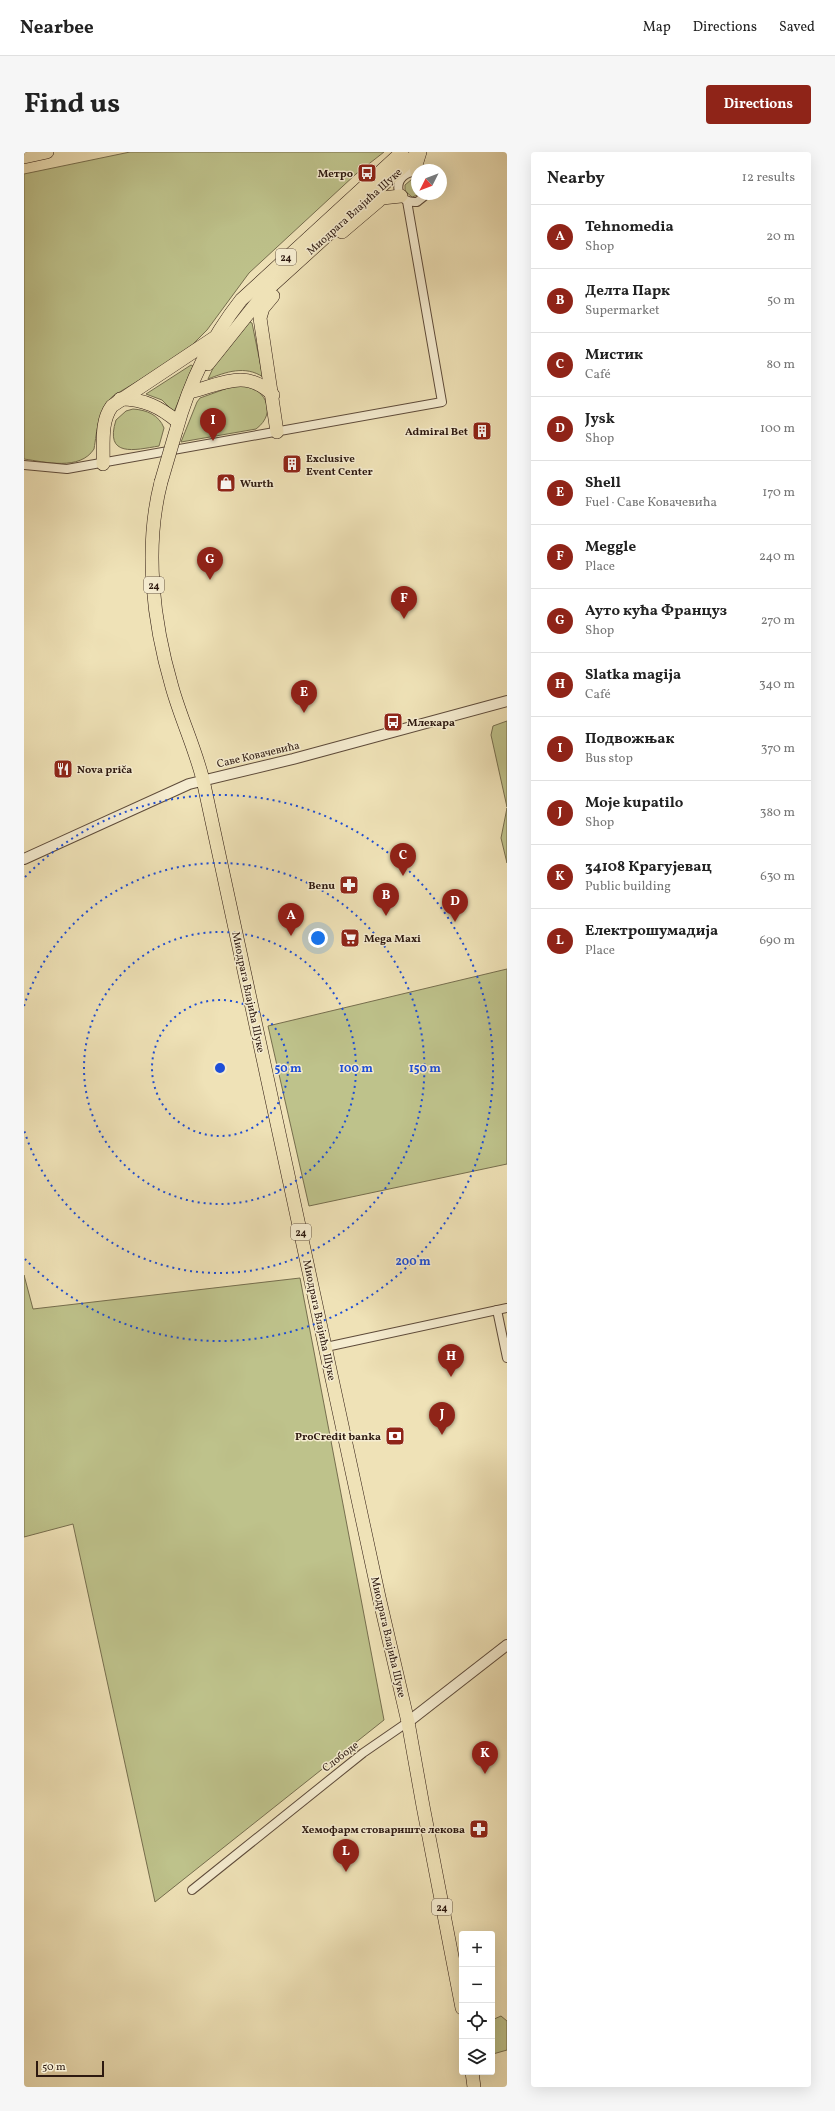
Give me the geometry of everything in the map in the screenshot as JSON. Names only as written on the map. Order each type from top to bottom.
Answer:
[{"type":"main road","points":[[24,157],[47,152]]},
{"type":"main road","name":"Миодрага Влајића Шуке","points":[[402,152],[252,289],[226,319],[214,338],[192,386],[177,426],[161,482],[156,508],[152,546],[156,605],[172,688],[196,752],[203,780],[408,1722],[461,2003]]},
{"type":"main road","points":[[416,164],[420,152]]},
{"type":"main road","name":"Миодрага Влајића Шуке","points":[[192,386],[262,296],[420,152]]},
{"type":"main road","points":[[313,248],[333,239],[382,198],[404,199]]},
{"type":"main road","points":[[277,432],[273,395],[260,325],[260,315],[264,306],[295,271],[301,259]]},
{"type":"main road","points":[[103,464],[106,417],[112,406],[120,399],[214,338]]},
{"type":"main road","points":[[192,386],[243,379],[260,384],[273,395]]},
{"type":"main road","points":[[120,399],[149,403],[162,410],[177,426]]},
{"type":"main road","points":[[472,2075],[474,2087]]},
{"type":"street","points":[[24,465],[67,469],[103,464],[442,402],[404,199],[398,186],[400,181],[407,174],[411,173]]},
{"type":"street","points":[[404,199],[417,202],[420,200]]},
{"type":"street","name":"Саве Ковачевића","points":[[24,860],[170,791],[203,780],[293,759],[507,702]]},
{"type":"street","points":[[326,1348],[507,1308]]},
{"type":"street","points":[[497,1310],[507,1358]]},
{"type":"street","name":"Слободе","points":[[192,1890],[363,1753],[408,1722],[507,1645]]},
{"type":"green space","points":[[130,152],[384,152],[356,174],[249,273],[207,330],[192,345],[166,364],[113,396],[108,401],[101,414],[94,449],[88,456],[71,463],[52,463],[24,459],[24,174]]},
{"type":"green space","points":[[411,180],[411,196],[405,191],[405,185]]},
{"type":"green space","points":[[248,321],[252,323],[263,377],[249,371],[236,371],[208,379],[214,366]]},
{"type":"green space","points":[[191,365],[193,366],[174,412],[162,400],[146,394]]},
{"type":"green space","points":[[239,384],[255,389],[266,401],[267,415],[256,429],[181,442],[200,398]]},
{"type":"green space","points":[[133,409],[148,412],[162,423],[164,428],[159,446],[132,450],[124,449],[118,446],[114,441],[113,432],[116,420],[126,411]]},
{"type":"green space","points":[[507,721],[507,807],[491,735],[493,726]]},
{"type":"green space","points":[[507,808],[507,863],[501,838]]},
{"type":"green space","points":[[507,969],[507,1164],[309,1206],[268,1026]]},
{"type":"green space","points":[[24,1275],[33,1309],[300,1278],[384,1720],[155,1902],[73,1524],[24,1537]]},
{"type":"green space","points":[[501,2016],[507,2021],[507,2050],[495,2053],[495,2039],[495,2019]]},
{"type":"place","name":"Метро","points":[[367,173]]},
{"type":"place","name":"Admiral Bet","points":[[482,431]]},
{"type":"place","name":"Подвожњак","points":[[213,441]]},
{"type":"place","name":"Exclusive Event Center","points":[[292,464]]},
{"type":"place","name":"Wurth","points":[[226,483]]},
{"type":"place","name":"Ауто кућа Француз","points":[[210,580]]},
{"type":"place","name":"Meggle","points":[[404,619]]},
{"type":"place","name":"Shell","points":[[304,713]]},
{"type":"place","name":"Млекара","points":[[393,722]]},
{"type":"place","name":"Nova priča","points":[[63,769]]},
{"type":"place","name":"Мистик","points":[[403,876]]},
{"type":"place","name":"Benu","points":[[349,885]]},
{"type":"place","name":"Делта Парк","points":[[386,916]]},
{"type":"place","name":"Jysk","points":[[455,922]]},
{"type":"place","name":"Tehnomedia","points":[[291,936]]},
{"type":"place","name":"Mega Maxi","points":[[350,938]]},
{"type":"place","name":"Slatka magija","points":[[451,1377]]},
{"type":"place","name":"Moje kupatilo","points":[[442,1435]]},
{"type":"place","name":"ProCredit banka","points":[[395,1436]]},
{"type":"place","name":"34108 Крагујевац","points":[[485,1774]]},
{"type":"place","name":"Хемофарм стовариште лекова","points":[[479,1829]]},
{"type":"place","name":"Електрошумадија","points":[[346,1872]]}]
